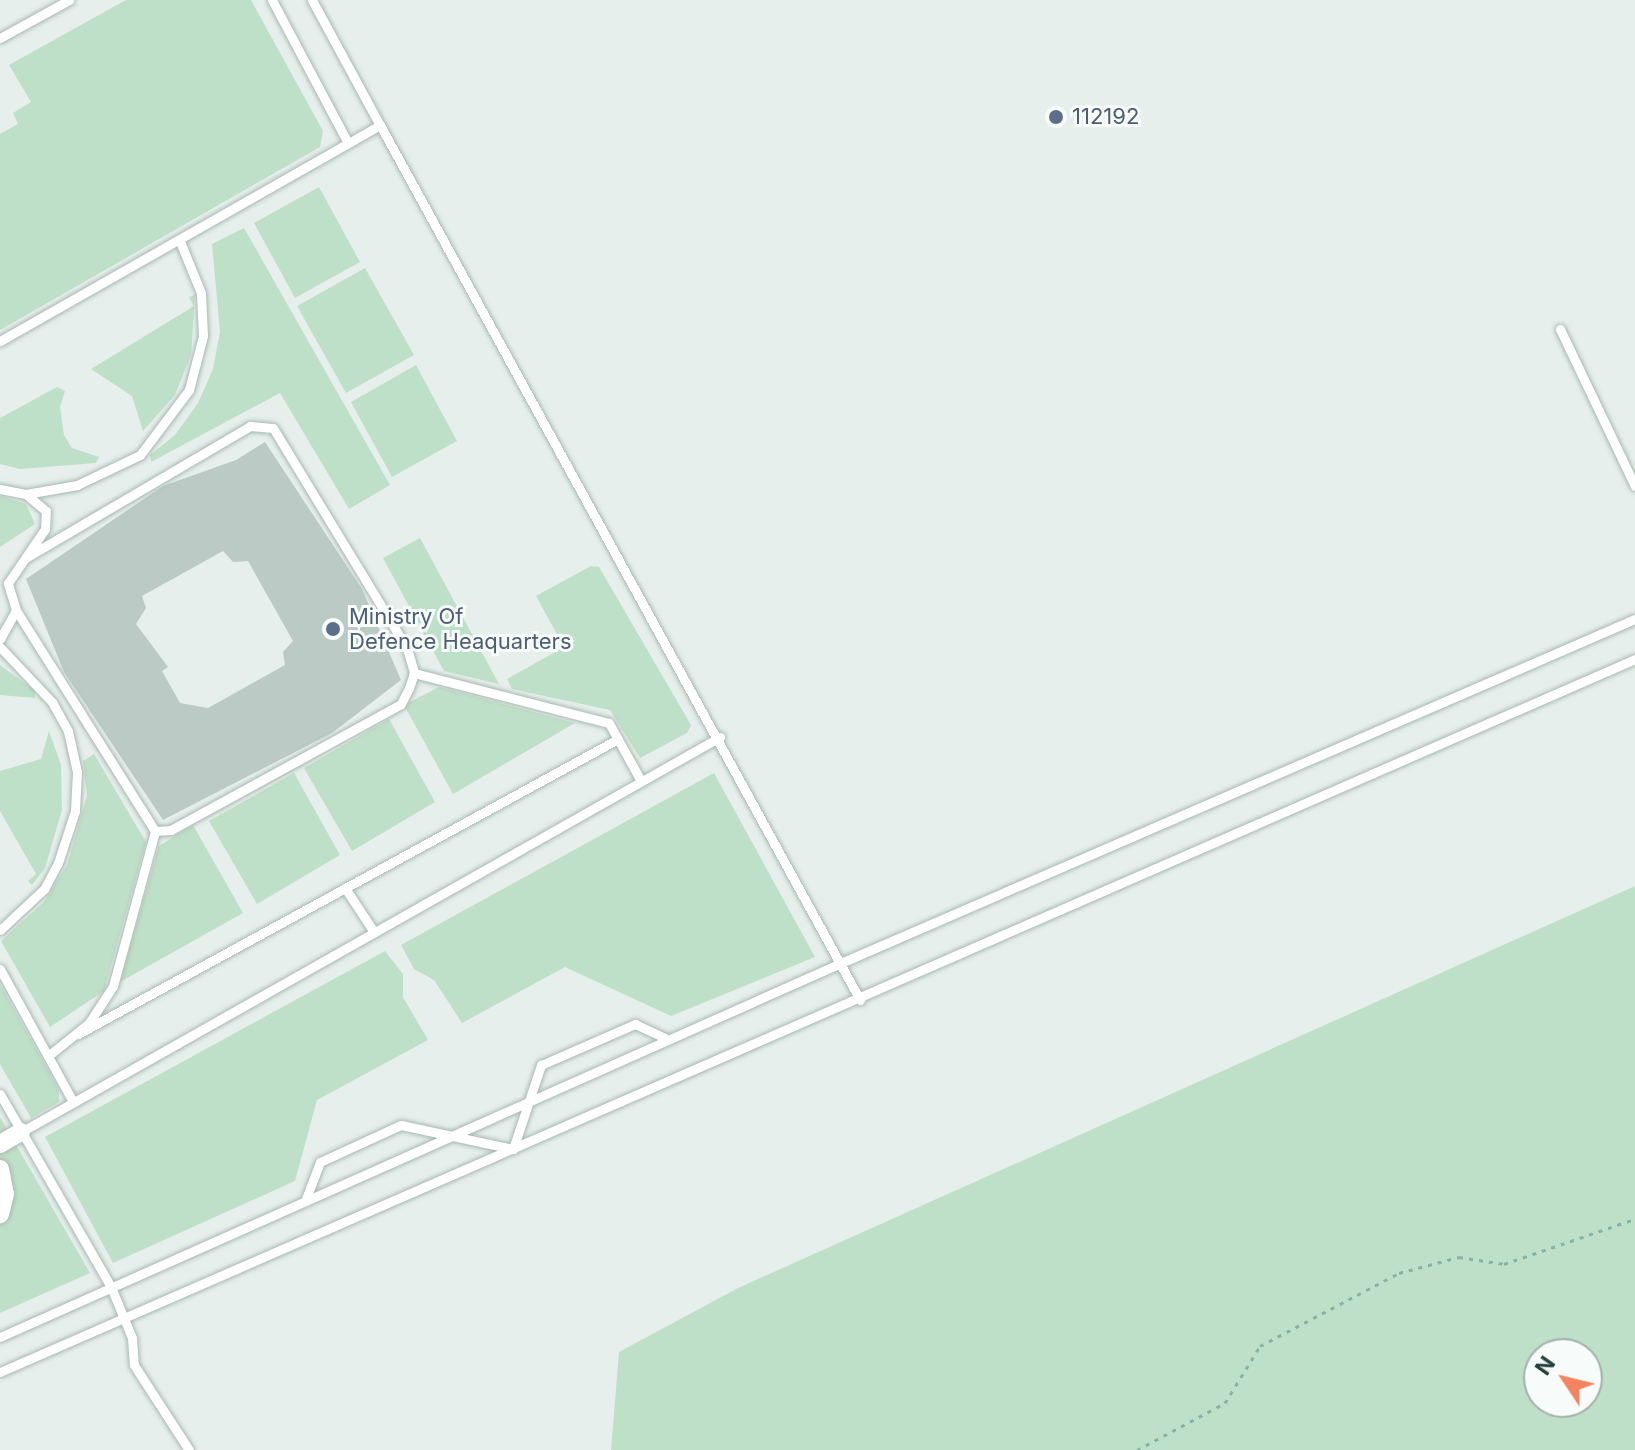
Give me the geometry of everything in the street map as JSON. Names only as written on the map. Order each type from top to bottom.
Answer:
[{"type":"street","points":[[0,1144],[21,1132]]},
{"type":"street","points":[[0,1169],[5,1194],[0,1214]]},
{"type":"lane","points":[[0,38],[69,0]]},
{"type":"lane","points":[[272,0],[348,143]]},
{"type":"lane","points":[[312,0],[720,737],[843,962],[860,1000]]},
{"type":"lane","points":[[0,341],[380,125]]},
{"type":"lane","points":[[0,489],[26,494],[77,485],[116,470],[140,455],[182,403],[203,336],[201,293],[179,239]]},
{"type":"lane","points":[[1560,329],[1635,486]]},
{"type":"lane","points":[[27,557],[250,426],[273,428],[407,648],[414,673],[401,704],[171,830],[155,831]]},
{"type":"lane","points":[[26,494],[46,511],[45,529],[8,583],[16,610],[155,831],[113,986],[78,1034]]},
{"type":"lane","points":[[0,639],[16,610]]},
{"type":"lane","points":[[0,1337],[667,1039],[1635,619]]},
{"type":"lane","points":[[0,647],[52,702],[68,731],[77,772],[75,811],[58,863],[44,889],[0,930]]},
{"type":"lane","points":[[0,1372],[860,1000],[1635,659]]},
{"type":"lane","points":[[414,673],[589,714],[609,723],[641,781]]},
{"type":"lane","points":[[21,1132],[720,737]]},
{"type":"lane","points":[[48,1056],[78,1034],[618,739]]},
{"type":"lane","points":[[345,888],[374,932]]},
{"type":"lane","points":[[0,969],[73,1102]]},
{"type":"lane","points":[[513,1149],[541,1065],[622,1028],[648,1025],[667,1039]]},
{"type":"lane","points":[[0,1094],[111,1287],[126,1318],[134,1365],[189,1450]]},
{"type":"lane","points":[[305,1201],[320,1162],[401,1125],[455,1134],[513,1149]]},
{"type":"path","points":[[1137,1450],[1225,1403],[1260,1346],[1399,1273],[1459,1257],[1504,1264],[1635,1219]]},
{"type":"green space","points":[[126,0],[251,0],[323,131],[320,147],[0,330],[0,134],[18,124],[13,113],[31,102],[9,65]]},
{"type":"green space","points":[[319,187],[360,262],[295,298],[254,223]]},
{"type":"green space","points":[[244,228],[390,485],[349,509],[280,393],[151,462],[150,455],[175,435],[198,403],[213,369],[220,332],[212,244]]},
{"type":"green space","points":[[365,268],[414,355],[346,393],[297,306]]},
{"type":"green space","points":[[195,295],[191,355],[175,395],[143,431],[132,396],[91,369],[194,306],[189,297]]},
{"type":"green space","points":[[416,365],[457,441],[392,477],[351,402]]},
{"type":"green space","points":[[57,387],[65,391],[60,407],[64,435],[72,448],[99,457],[96,463],[20,469],[0,464],[0,418]]},
{"type":"green space","points":[[0,496],[26,504],[35,524],[0,547]]},
{"type":"green space","points":[[420,538],[499,684],[444,671],[383,558]]},
{"type":"green space","points":[[591,566],[599,567],[691,725],[687,733],[640,758],[610,710],[512,689],[507,679],[564,647],[536,596]]},
{"type":"green space","points":[[0,665],[35,691],[35,698],[0,695]]},
{"type":"green space","points":[[439,687],[575,723],[453,794],[404,705]]},
{"type":"green space","points":[[389,719],[435,802],[352,851],[304,768]]},
{"type":"green space","points":[[49,731],[61,765],[62,810],[45,868],[32,885],[28,881],[36,874],[0,811],[0,771],[41,759]]},
{"type":"green space","points":[[94,754],[146,842],[104,991],[50,1027],[1,941],[44,902],[67,865],[87,796],[83,761]]},
{"type":"green space","points":[[294,773],[340,855],[257,904],[209,821]]},
{"type":"green space","points":[[714,773],[815,957],[671,1016],[565,967],[462,1023],[434,980],[414,969],[401,945]]},
{"type":"green space","points":[[193,825],[243,913],[120,982],[159,846]]},
{"type":"green space","points":[[1635,886],[1635,1450],[611,1450],[619,1352],[738,1288]]},
{"type":"green space","points":[[385,951],[403,974],[403,997],[428,1040],[317,1100],[295,1181],[113,1263],[45,1137]]},
{"type":"green space","points":[[0,984],[59,1090],[59,1102],[31,1118],[0,1064]]},
{"type":"green space","points":[[0,1117],[90,1273],[0,1313]]},
{"type":"building","name":"Ministry Of Defence Heaquarters","points":[[265,442],[362,589],[401,680],[332,733],[163,820],[64,672],[26,579],[163,486],[236,460]],"holes":[[[223,551],[233,562],[248,561],[293,641],[283,652],[285,665],[208,708],[180,703],[162,671],[168,667],[136,624],[146,608],[142,596]]]},
{"type":"place","name":"112192","points":[[1056,117]]},
{"type":"place","name":"Ministry Of Defence Heaquarters","points":[[333,629]]}]
